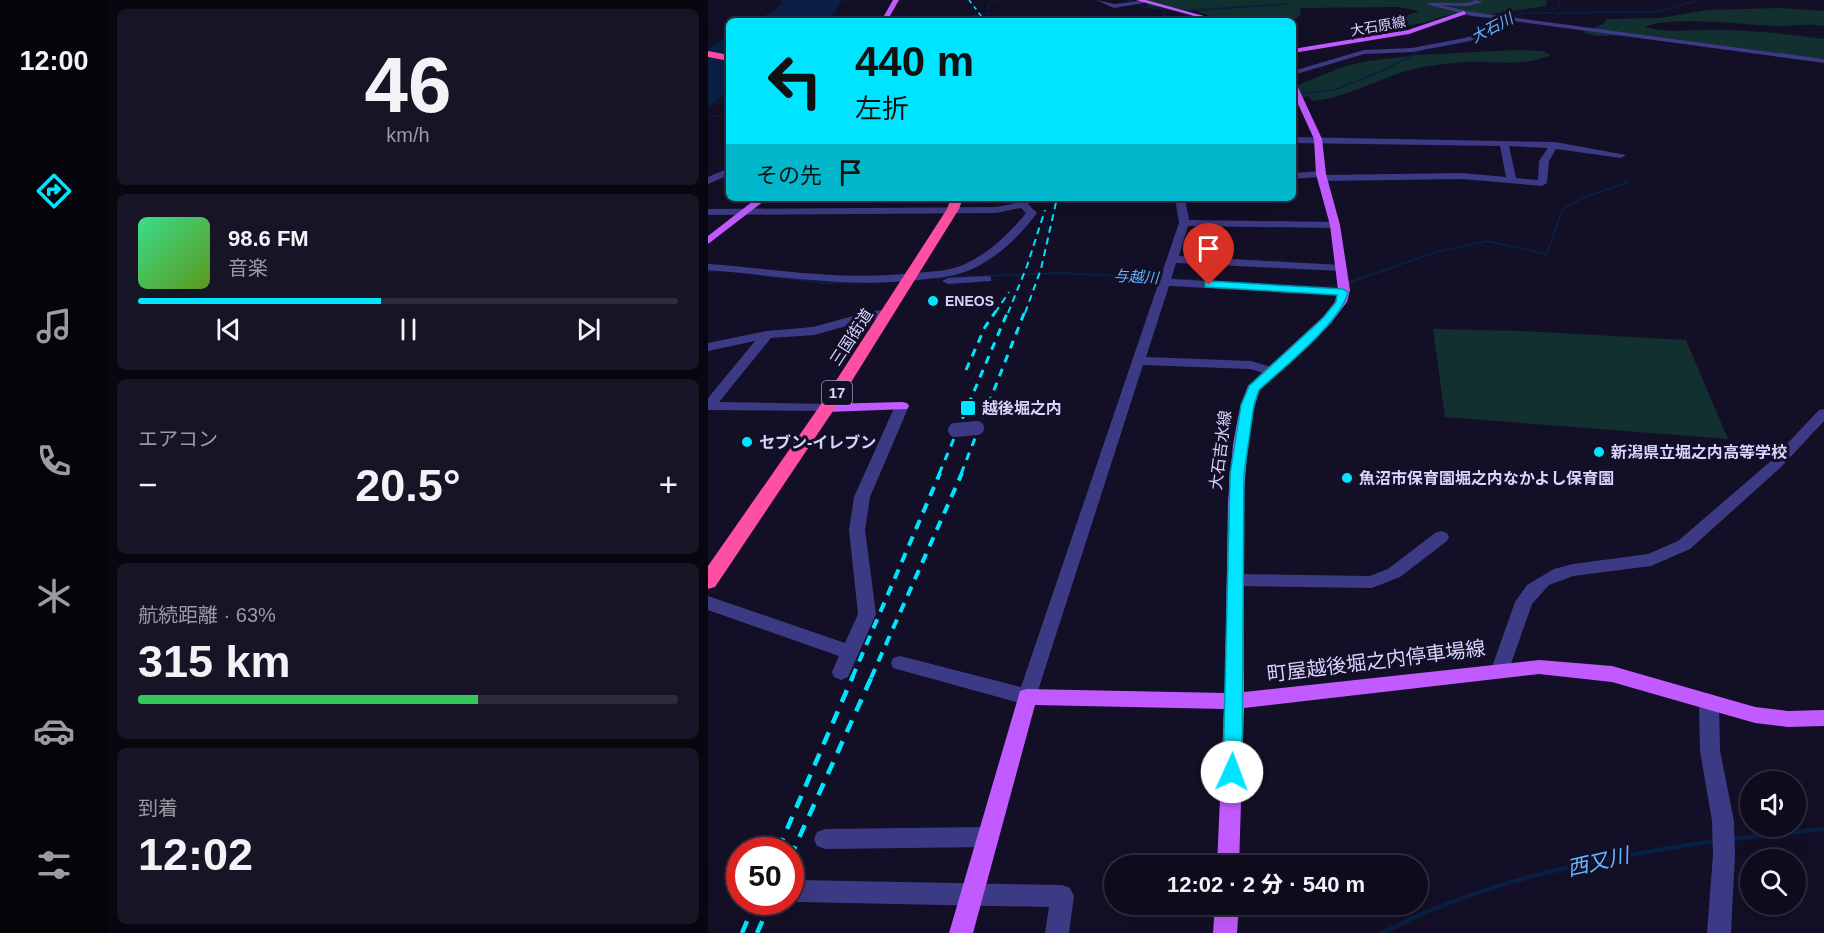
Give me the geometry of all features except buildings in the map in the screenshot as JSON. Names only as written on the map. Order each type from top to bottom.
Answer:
[{"type":"highway","points":[[708,54],[726,57]]},
{"type":"highway","name":"三国街道","points":[[708,582],[827,408],[955,204]]},
{"type":"main road","points":[[886,18],[896,0]]},
{"type":"main road","points":[[1139,0],[1208,18]]},
{"type":"main road","name":"大石原線","points":[[1296,51],[1409,32],[1464,13]]},
{"type":"main road","points":[[1297,97],[1318,139],[1322,176],[1335,225],[1343,292]]},
{"type":"main road","points":[[709,239],[760,201]]},
{"type":"main road","name":"大石吉水線","points":[[1228,855],[1235,701],[1237,474],[1248,405],[1253,389],[1327,320],[1341,302],[1343,292]]},
{"type":"main road","points":[[827,408],[902,406]]},
{"type":"main road","name":"町屋越後堀之内停車場線","points":[[1027,697],[1235,701],[1539,667],[1612,674],[1755,716],[1788,719],[1824,718]]},
{"type":"main road","points":[[961,933],[1027,697]]},
{"type":"main road","points":[[1226,933],[1227,915]]},
{"type":"street","points":[[1099,0],[1114,6],[1147,2]]},
{"type":"street","points":[[1478,0],[1480,2],[1474,4],[1440,1],[1429,4],[1464,13],[1824,61]]},
{"type":"street","points":[[1296,72],[1364,52],[1412,50],[1467,40],[1506,19]]},
{"type":"street","points":[[1296,140],[1555,145],[1621,155]]},
{"type":"street","points":[[1504,144],[1512,181]]},
{"type":"street","points":[[1296,176],[1462,176],[1542,183],[1544,161],[1555,145]]},
{"type":"street","points":[[708,181],[726,172]]},
{"type":"street","points":[[830,211],[837,201]]},
{"type":"street","points":[[708,212],[830,211],[955,204],[996,210],[1027,201],[1032,213],[1025,222],[992,253],[967,269],[956,280]]},
{"type":"street","points":[[900,663],[1027,697],[1184,223],[1180,201]]},
{"type":"street","points":[[1184,223],[1335,225]]},
{"type":"street","points":[[1172,259],[1341,268]]},
{"type":"street","points":[[708,267],[742,269],[820,280],[987,279]]},
{"type":"street","points":[[1164,282],[1343,292]]},
{"type":"street","points":[[708,347],[767,335],[814,331],[871,315],[887,314]]},
{"type":"street","points":[[709,406],[767,335]]},
{"type":"street","points":[[1137,361],[1251,365],[1270,371]]},
{"type":"street","points":[[709,406],[827,408]]},
{"type":"street","points":[[840,672],[867,614],[857,530],[862,497],[902,406]]},
{"type":"street","points":[[1500,670],[1524,602],[1533,589],[1543,581],[1554,574],[1573,570],[1651,560],[1684,545],[1776,464],[1824,413]]},
{"type":"street","points":[[955,429],[977,428]]},
{"type":"street","points":[[1236,580],[1372,582],[1394,573],[1441,537]]},
{"type":"street","points":[[708,603],[850,652]]},
{"type":"street","points":[[1709,703],[1710,751],[1723,821],[1724,855],[1719,933]]},
{"type":"street","points":[[825,839],[988,837]]},
{"type":"street","points":[[804,891],[1062,896],[1057,933]]},
{"type":"green space","points":[[1149,0],[1547,0],[1546,6],[1485,15],[1444,16],[1424,23],[1378,29],[1371,26],[1392,22],[1419,11],[1399,7],[1300,8],[1301,15],[1296,18],[1216,18],[1196,11],[1147,6]]},
{"type":"green space","points":[[1779,8],[1824,11],[1824,26],[1690,21],[1657,23],[1645,27],[1674,31],[1761,32],[1824,39],[1824,59],[1643,35],[1596,36],[1583,32],[1603,24],[1607,19],[1660,18],[1706,10]]},
{"type":"green space","points":[[1516,50],[1543,51],[1551,55],[1520,62],[1466,62],[1432,66],[1400,73],[1335,97],[1312,101],[1308,96],[1296,99],[1296,86],[1345,66],[1417,55]]},
{"type":"green space","points":[[1433,329],[1523,331],[1686,340],[1728,439],[1445,417]]},
{"type":"water","points":[[781,0],[842,0],[835,13],[829,18],[759,18],[772,12],[782,3]]},
{"type":"water","points":[[726,38],[726,93],[708,108],[708,49]]},
{"type":"waterway","points":[[973,18],[972,16],[989,13],[988,5],[994,0]]},
{"type":"waterway","points":[[1129,0],[1144,7],[1165,9]]},
{"type":"waterway","points":[[1550,10],[1559,7],[1559,0]]},
{"type":"waterway","name":"大石川","points":[[1439,47],[1474,40],[1522,13],[1656,12],[1699,0]]},
{"type":"waterway","points":[[1183,11],[1289,4]]},
{"type":"waterway","points":[[1163,18],[1165,9]]},
{"type":"waterway","points":[[1165,9],[1174,10]]},
{"type":"waterway","name":"大石川","points":[[1296,94],[1334,90],[1387,69],[1421,50]]},
{"type":"waterway","points":[[708,103],[726,102]]},
{"type":"waterway","name":"大石川","points":[[708,117],[726,114]]},
{"type":"waterway","name":"与越川","points":[[1622,184],[1628,182]]},
{"type":"waterway","name":"与越川","points":[[1347,283],[1437,252],[1487,241],[1547,254],[1562,210],[1582,198],[1626,183]]},
{"type":"waterway","name":"与越川","points":[[708,271],[721,271]]},
{"type":"waterway","name":"与越川","points":[[985,276],[1061,273],[1326,287],[1340,285]]},
{"type":"waterway","name":"与越川","points":[[761,275],[824,283],[888,282]]},
{"type":"waterway","name":"与越川","points":[[937,278],[978,276]]},
{"type":"waterway","name":"西又川","points":[[1730,839],[1824,829]]},
{"type":"waterway","name":"西又川","points":[[1382,933],[1462,898],[1544,873],[1629,855],[1715,841]]},
{"type":"railway","points":[[969,0],[983,18]]},
{"type":"railway","points":[[1025,313],[1041,269],[1056,201]]},
{"type":"railway","points":[[1008,313],[1027,266],[1045,210]]},
{"type":"railway","points":[[995,313],[1009,292]]},
{"type":"railway","points":[[966,370],[985,327],[996,311]]},
{"type":"railway","points":[[939,474],[1008,311]]},
{"type":"railway","points":[[961,474],[1025,311]]},
{"type":"railway","points":[[852,678],[940,473]]},
{"type":"railway","points":[[871,678],[962,473]]},
{"type":"railway","points":[[784,837],[853,676]]},
{"type":"railway","points":[[799,837],[872,676]]},
{"type":"railway","points":[[742,933],[750,915]]},
{"type":"railway","points":[[757,933],[765,915]]},
{"type":"place","name":"ENEOS","points":[[933,301]]},
{"type":"place","name":"越後堀之内","points":[[968,408]]},
{"type":"place","name":"セブン-イレブン","points":[[747,442]]},
{"type":"place","name":"新潟県立堀之内高等学校","points":[[1599,452]]},
{"type":"place","name":"魚沼市保育園堀之内なかよし保育園","points":[[1347,478]]},
{"type":"route","points":[[1209,285],[1343,292],[1341,302],[1327,320],[1253,389],[1248,405],[1237,474],[1235,701],[1232,772]]}]
